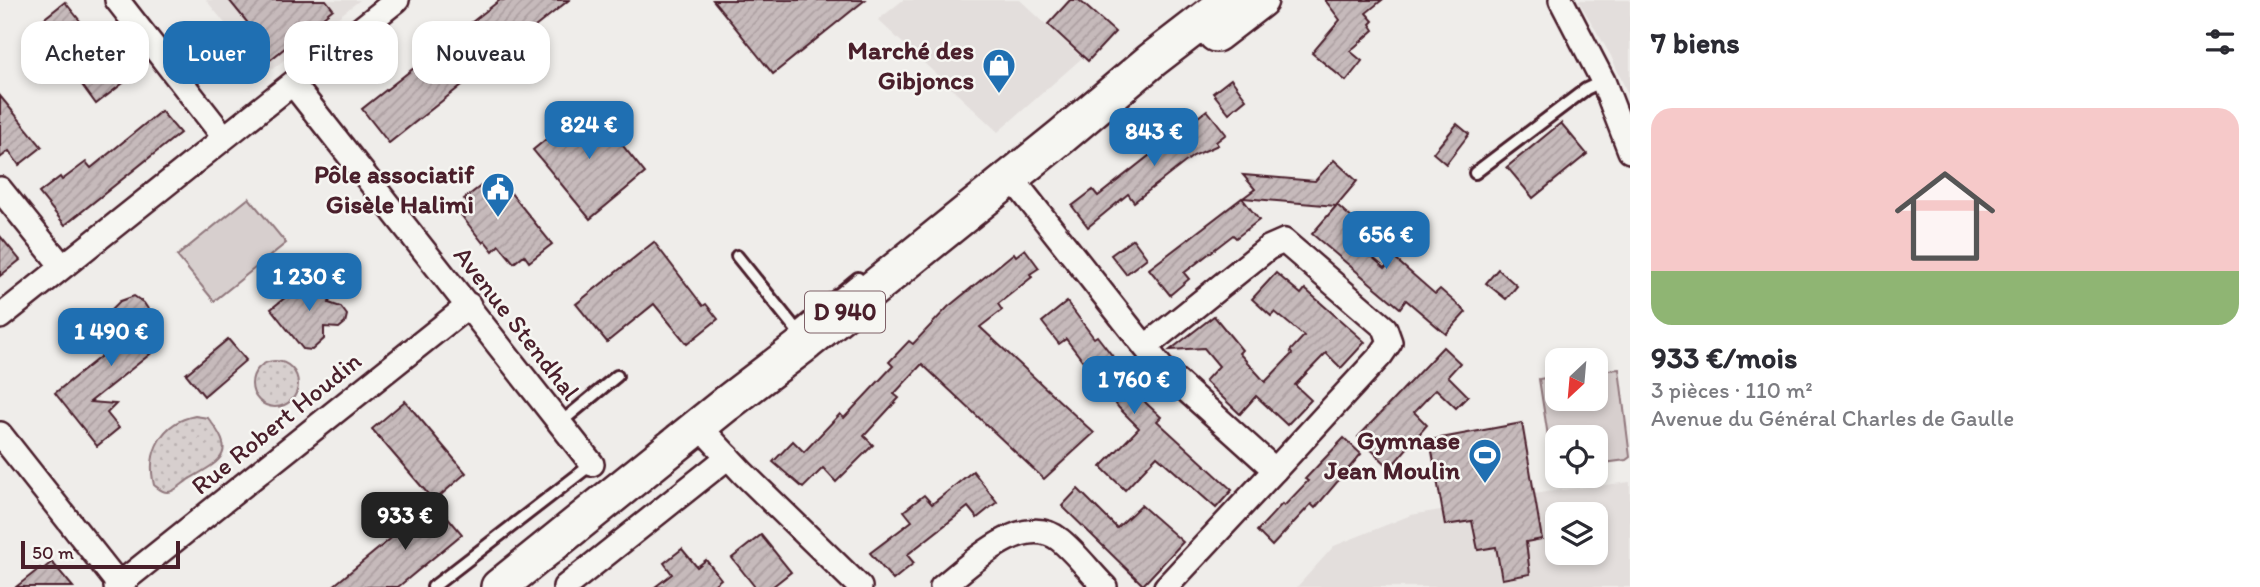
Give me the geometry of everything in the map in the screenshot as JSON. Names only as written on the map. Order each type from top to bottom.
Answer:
[{"type":"main road","name":"D 940","points":[[529,587],[713,441],[1017,184],[1152,60],[1230,0]]},
{"type":"main road","name":"D 940","points":[[499,587],[713,441],[801,336],[1017,184],[1260,0]]},
{"type":"street","points":[[117,0],[225,137]]},
{"type":"street","points":[[371,21],[397,0]]},
{"type":"street","points":[[1561,0],[1603,81],[1630,151]]},
{"type":"street","points":[[0,317],[293,84]]},
{"type":"street","name":"Avenue Stendhal","points":[[293,84],[592,464]]},
{"type":"street","points":[[1017,184],[1162,368],[1275,470]]},
{"type":"street","points":[[0,189],[61,266]]},
{"type":"street","points":[[1145,347],[1268,248],[1284,240],[1385,328],[1390,342],[1381,355],[1166,587]]},
{"type":"street","name":"Rue Robert Houdin","points":[[118,586],[469,306]]},
{"type":"street","points":[[2,439],[118,586]]},
{"type":"street","points":[[565,587],[713,441],[860,587]]},
{"type":"street","points":[[942,587],[1002,541],[1019,533],[1037,532],[1058,538],[1105,587]]},
{"type":"lane","points":[[1475,173],[1586,89],[1603,81]]},
{"type":"lane","points":[[737,256],[801,336],[858,278]]},
{"type":"lane","points":[[560,424],[617,376]]},
{"type":"lane","points":[[433,587],[592,464]]},
{"type":"shaded area","points":[[206,0],[360,0],[333,21],[284,21],[284,60],[270,71],[270,21],[223,21]]},
{"type":"shaded area","name":"Marché des Gibjoncs","points":[[903,0],[1020,0],[1082,58],[998,132],[878,20]]},
{"type":"shaded area","points":[[1578,0],[1630,0],[1630,99],[1611,56]]},
{"type":"shaded area","points":[[249,198],[286,243],[214,301],[177,256]]},
{"type":"shaded area","points":[[275,361],[291,368],[298,384],[291,400],[275,407],[259,400],[252,384],[259,368]]},
{"type":"shaded area","points":[[1619,369],[1630,457],[1608,462],[1608,425],[1546,425],[1539,379],[1545,378],[1545,411],[1608,411],[1608,370]]},
{"type":"shaded area","points":[[195,416],[208,418],[217,430],[224,447],[222,454],[212,466],[171,492],[162,491],[154,485],[152,473],[152,461],[159,440],[183,419]]},
{"type":"shaded area","points":[[1630,482],[1630,587],[1297,587],[1334,546],[1411,515],[1546,492],[1608,488],[1608,485]]},
{"type":"building","points":[[229,0],[326,0],[333,9],[318,21],[284,21],[284,49],[270,60],[270,21],[246,21]]},
{"type":"building","points":[[500,0],[569,0],[543,21],[473,21]]},
{"type":"building","points":[[713,0],[865,0],[773,74]]},
{"type":"building","points":[[1070,0],[1079,0],[1115,32],[1088,61],[1048,24]]},
{"type":"building","points":[[1325,0],[1382,0],[1366,13],[1373,21],[1370,24],[1374,30],[1350,51],[1362,61],[1346,81],[1312,53],[1340,20]]},
{"type":"building","points":[[65,2],[80,21],[41,21]]},
{"type":"building","points":[[412,70],[412,84],[463,84],[389,143],[362,109],[394,84],[398,84],[398,81]]},
{"type":"building","points":[[1231,79],[1246,99],[1229,113],[1213,93]]},
{"type":"building","points":[[81,84],[122,84],[96,104]]},
{"type":"building","points":[[0,96],[42,147],[19,165],[9,151],[0,158]]},
{"type":"building","points":[[589,104],[645,173],[590,219],[533,150]]},
{"type":"building","points":[[1207,110],[1226,134],[1216,142],[1218,145],[1193,156],[1134,202],[1128,194],[1088,227],[1072,206],[1093,190],[1098,196]]},
{"type":"building","points":[[161,111],[180,133],[65,225],[39,193],[86,162],[91,168]]},
{"type":"building","points":[[1561,123],[1587,154],[1533,198],[1507,167]]},
{"type":"building","points":[[1457,124],[1469,134],[1446,164],[1433,153]]},
{"type":"building","points":[[1334,160],[1357,181],[1336,206],[1243,198],[1255,189],[1243,175],[1315,181]]},
{"type":"building","name":"Pôle associatif Gisèle Halimi","points":[[486,182],[492,190],[502,182],[552,244],[529,262],[524,255],[514,263],[499,245],[493,251],[485,241],[483,243],[461,215],[471,207],[464,199]]},
{"type":"building","points":[[1242,198],[1259,220],[1236,238],[1233,235],[1184,273],[1189,279],[1170,295],[1149,269]]},
{"type":"building","points":[[1337,205],[1370,234],[1359,246],[1385,268],[1394,258],[1435,294],[1440,289],[1466,312],[1446,334],[1406,300],[1400,308],[1312,234]]},
{"type":"building","points":[[0,236],[20,260],[0,276]]},
{"type":"building","points":[[1133,239],[1147,258],[1126,274],[1111,255]]},
{"type":"building","points":[[654,242],[703,306],[706,304],[718,319],[687,344],[654,304],[607,342],[576,304]]},
{"type":"building","points":[[1025,249],[1039,268],[1030,274],[1032,277],[998,304],[1002,310],[980,327],[1094,433],[1044,479],[922,364],[894,394],[899,398],[864,436],[873,445],[836,482],[823,468],[803,488],[773,462],[793,441],[804,452],[840,414],[844,418],[893,366],[889,362],[909,341],[913,344],[948,307],[1014,253],[1016,256]]},
{"type":"building","points":[[1498,269],[1517,286],[1506,299],[1486,283]]},
{"type":"building","points":[[1276,273],[1301,294],[1305,289],[1365,342],[1341,368],[1326,353],[1295,385],[1311,400],[1287,425],[1256,396],[1240,414],[1205,381],[1219,366],[1204,348],[1170,350],[1214,316],[1242,350],[1239,353],[1265,382],[1292,354],[1290,351],[1304,336],[1275,312],[1271,316],[1252,299]]},
{"type":"building","points":[[312,276],[319,279],[331,295],[329,303],[341,307],[347,315],[345,323],[339,328],[324,327],[324,339],[312,350],[303,349],[271,309]]},
{"type":"building","points":[[134,296],[148,309],[148,322],[164,343],[90,402],[116,404],[107,413],[119,428],[97,446],[55,393],[115,345],[106,326],[108,313],[120,301]]},
{"type":"building","points":[[1067,302],[1094,338],[1097,336],[1114,358],[1111,360],[1129,384],[1131,383],[1161,417],[1157,421],[1232,490],[1216,508],[1157,456],[1125,490],[1101,467],[1139,428],[1119,408],[1066,339],[1059,344],[1042,322]]},
{"type":"building","points":[[228,339],[246,360],[204,396],[186,374]]},
{"type":"building","points":[[1443,347],[1460,363],[1448,376],[1468,396],[1456,408],[1436,389],[1414,412],[1427,425],[1390,468],[1358,437]]},
{"type":"building","points":[[405,401],[466,473],[434,501],[372,429]]},
{"type":"building","name":"Gymnase Jean Moulin","points":[[1522,423],[1542,539],[1526,542],[1530,574],[1502,579],[1496,547],[1478,550],[1472,521],[1445,525],[1430,440]]},
{"type":"building","points":[[1344,438],[1361,454],[1315,508],[1311,504],[1272,546],[1257,531],[1308,481],[1305,479]]},
{"type":"building","points":[[973,471],[997,502],[977,518],[968,507],[907,555],[914,563],[893,580],[870,553],[912,521],[904,511],[924,495],[932,504]]},
{"type":"building","points":[[1078,489],[1117,528],[1141,505],[1183,542],[1143,585],[1062,506]]},
{"type":"building","points":[[435,502],[462,534],[398,587],[332,587]]},
{"type":"building","points":[[761,535],[791,572],[772,587],[755,587],[732,558]]},
{"type":"building","points":[[682,549],[697,567],[706,560],[721,579],[711,587],[655,587],[672,574],[664,563]]},
{"type":"building","points":[[52,562],[73,587],[16,587],[40,568],[42,570]]},
{"type":"place","name":"Marché des Gibjoncs","points":[[999,95]]},
{"type":"place","name":"Pôle associatif Gisèle Halimi","points":[[498,219]]},
{"type":"place","name":"Gymnase Jean Moulin","points":[[1485,485]]}]
